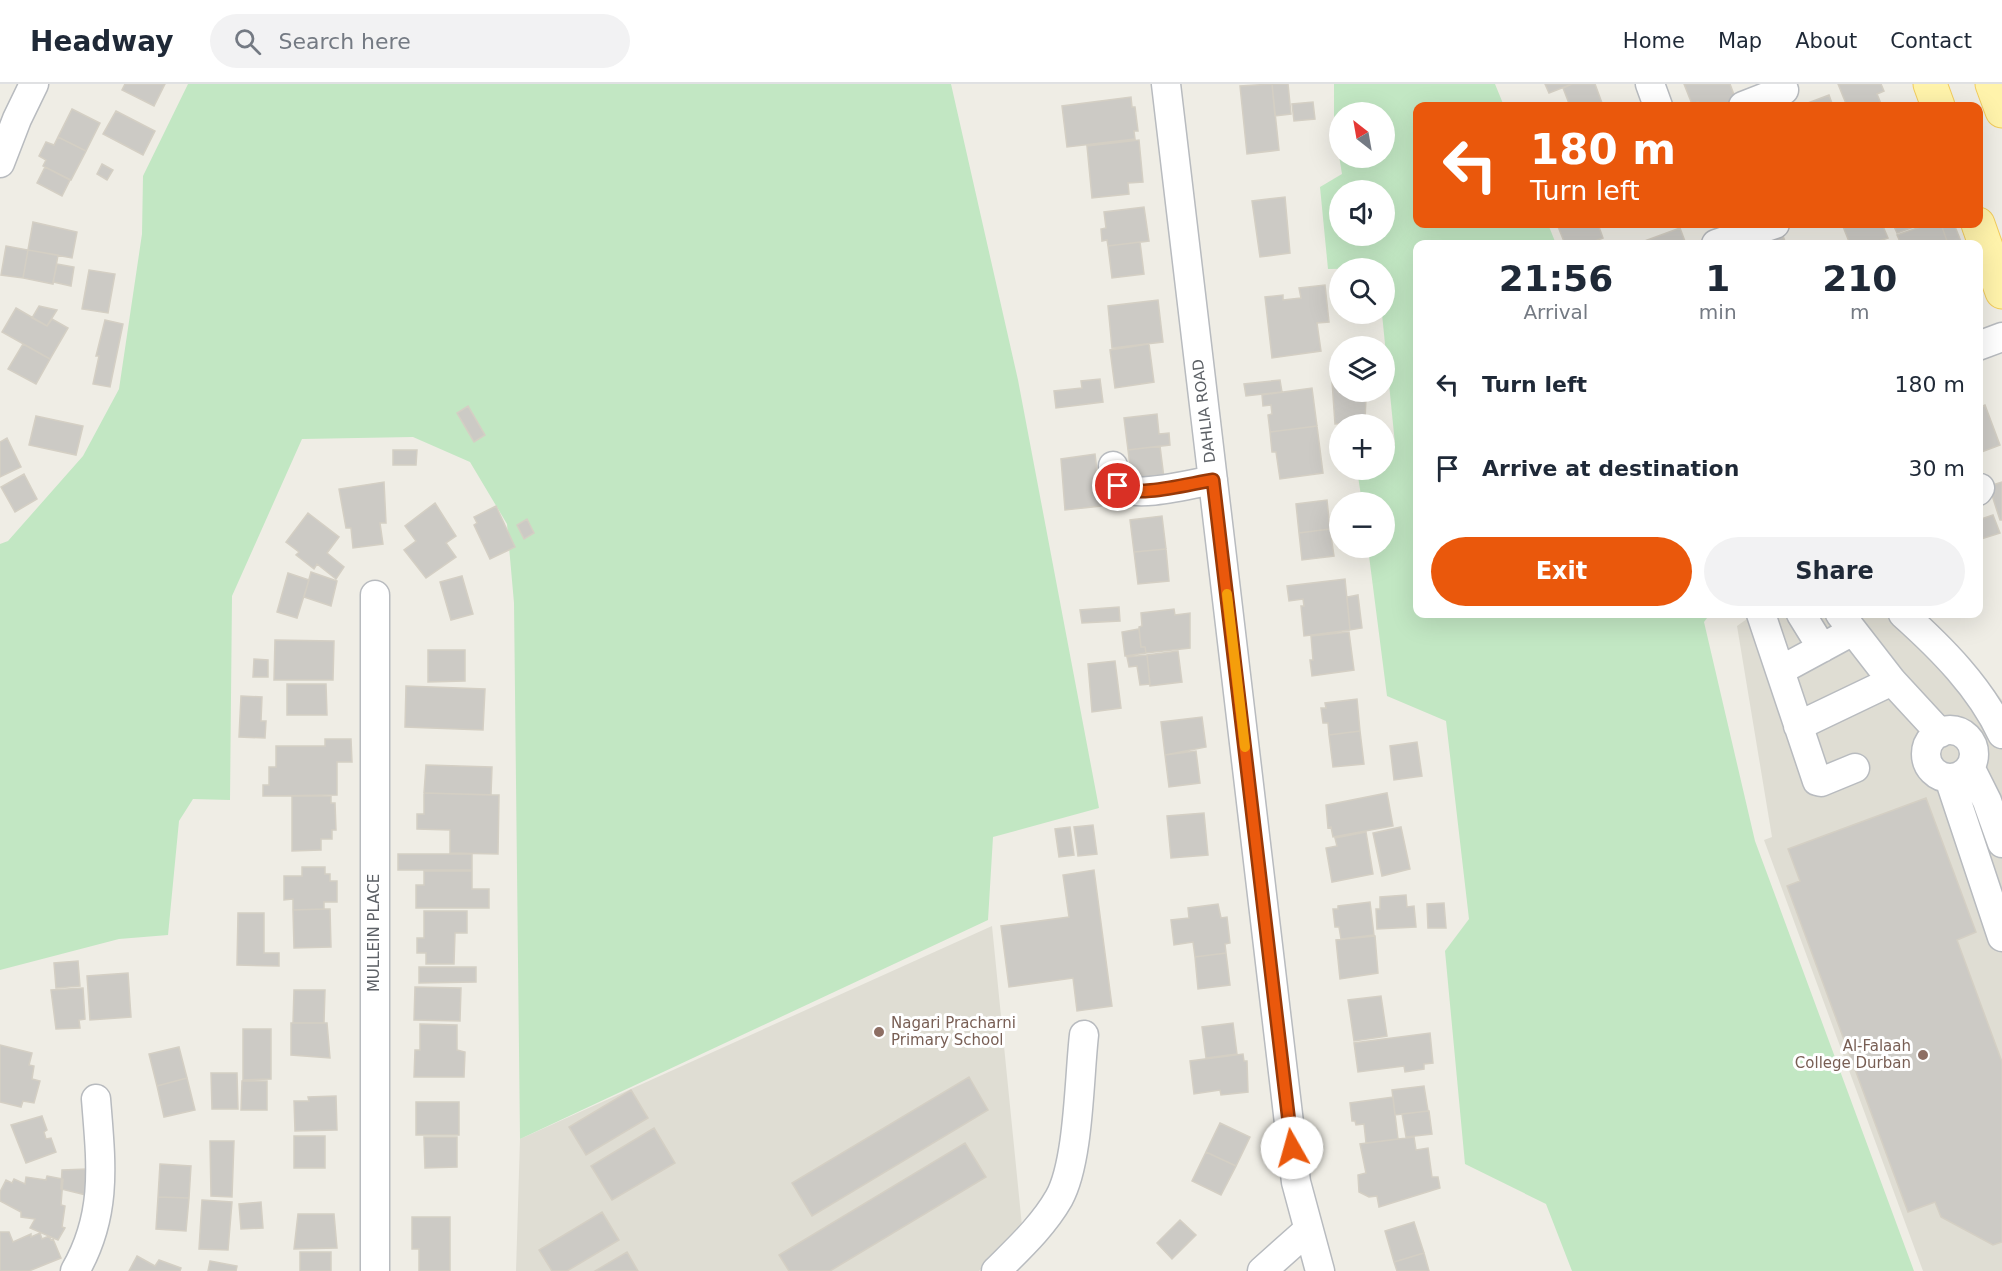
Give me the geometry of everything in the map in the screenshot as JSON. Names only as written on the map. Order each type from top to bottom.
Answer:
[{"type":"main road","points":[[1930,84],[1937,102]]},
{"type":"main road","points":[[1992,84],[2002,111]]},
{"type":"main road","points":[[1979,228],[2002,292]]},
{"type":"street","points":[[0,163],[34,84]]},
{"type":"street","name":"DAHLIA ROAD","points":[[1166,84],[1293,1161],[1308,1230],[1320,1271]]},
{"type":"street","points":[[1650,84],[1657,102]]},
{"type":"street","points":[[1753,102],[1784,90]]},
{"type":"street","points":[[1728,240],[1763,228]]},
{"type":"street","points":[[1983,344],[2002,337]]},
{"type":"street","points":[[1113,466],[1118,486],[1124,490],[1139,491],[1213,480]]},
{"type":"street","name":"MULLEIN PLACE","points":[[375,595],[375,1271]]},
{"type":"street","points":[[1762,618],[1817,781],[1821,782],[1855,768]]},
{"type":"street","points":[[1803,618],[1822,648]]},
{"type":"street","points":[[1913,618],[1977,692],[2002,734]]},
{"type":"street","points":[[1781,670],[1822,648],[1847,622],[1892,681],[1940,733]]},
{"type":"street","points":[[1798,726],[1892,681]]},
{"type":"street","points":[[1959,773],[1974,756],[1968,738],[1952,730],[1940,733],[1927,747],[1927,759],[1932,770],[1959,773],[1987,801],[2002,843]]},
{"type":"street","points":[[1959,773],[2002,937]]},
{"type":"street","points":[[996,1271],[1040,1227],[1059,1196],[1070,1171],[1084,1035]]},
{"type":"street","points":[[75,1271],[88,1248],[98,1211],[102,1175],[96,1099]]},
{"type":"street","points":[[1262,1271],[1308,1230]]},
{"type":"shaded area","name":"Al-Falaah College Durban","points":[[1748,618],[1929,618],[1970,660],[2002,700],[2002,1271],[1923,1271],[1764,840],[1772,837],[1737,626]]},
{"type":"shaded area","name":"Nagari Pracharni Primary School","points":[[992,926],[1022,1226],[979,1271],[516,1271],[520,1139]]},
{"type":"green space","points":[[188,84],[951,84],[1018,380],[1099,808],[993,837],[988,920],[520,1139],[514,603],[507,524],[470,462],[413,437],[302,439],[232,596],[230,800],[193,799],[179,821],[168,935],[119,939],[0,970],[0,544],[8,541],[83,456],[119,389],[142,234],[143,176]]},
{"type":"green space","points":[[1334,84],[1495,84],[1502,102],[1413,102],[1413,228],[1550,228],[1554,240],[1413,240],[1413,618],[1707,618],[1704,622],[1755,841],[1914,1271],[1572,1271],[1546,1204],[1465,1164],[1445,951],[1469,919],[1446,721],[1387,696],[1369,558],[1395,558],[1395,492],[1360,492],[1359,480],[1395,480],[1395,414],[1392,414],[1391,402],[1395,402],[1395,336],[1384,336],[1383,324],[1395,324],[1395,258],[1329,258],[1328,269],[1320,187],[1329,182],[1329,246],[1395,246],[1395,180],[1332,180],[1342,174],[1341,168],[1395,168],[1395,102],[1334,102]]},
{"type":"building","points":[[125,84],[165,84],[154,106],[122,90]]},
{"type":"building","points":[[1272,84],[1279,150],[1247,154],[1240,86]]},
{"type":"building","points":[[1272,84],[1288,84],[1291,114],[1275,116]]},
{"type":"building","points":[[1545,84],[1572,84],[1549,93]]},
{"type":"building","points":[[1572,84],[1595,84],[1602,102],[1568,102],[1563,88]]},
{"type":"building","points":[[1684,84],[1730,84],[1736,100],[1731,102],[1691,102]]},
{"type":"building","points":[[1838,84],[1881,84],[1884,91],[1877,94],[1880,102],[1845,102]]},
{"type":"building","points":[[1829,95],[1832,102],[1811,102]]},
{"type":"building","points":[[1131,97],[1132,107],[1135,107],[1138,131],[1134,131],[1135,139],[1067,147],[1062,106]]},
{"type":"building","points":[[1313,102],[1315,119],[1294,121],[1292,104]]},
{"type":"building","points":[[72,109],[100,123],[86,151],[58,137]]},
{"type":"building","points":[[116,111],[155,131],[143,155],[103,134]]},
{"type":"building","points":[[58,137],[86,151],[71,180],[43,166],[46,160],[39,156],[46,142],[54,145]]},
{"type":"building","points":[[1139,140],[1143,182],[1128,183],[1129,194],[1092,198],[1087,146]]},
{"type":"building","points":[[102,164],[113,170],[107,180],[97,174]]},
{"type":"building","points":[[45,167],[70,180],[62,196],[37,183]]},
{"type":"building","points":[[1285,197],[1290,253],[1260,257],[1252,201]]},
{"type":"building","points":[[1144,207],[1149,241],[1108,246],[1107,240],[1102,241],[1101,229],[1106,228],[1104,212]]},
{"type":"building","points":[[33,222],[77,232],[72,258],[28,250]]},
{"type":"building","points":[[1559,228],[1599,228],[1603,238],[1598,240],[1563,240]]},
{"type":"building","points":[[1680,228],[1684,240],[1647,240]]},
{"type":"building","points":[[1844,228],[1884,228],[1888,238],[1882,240],[1848,240]]},
{"type":"building","points":[[1895,228],[1911,228],[1897,233]]},
{"type":"building","points":[[1917,228],[1942,228],[1947,240],[1899,240],[1897,235]]},
{"type":"building","points":[[1942,228],[1956,228],[1960,240],[1947,240]]},
{"type":"building","points":[[1782,233],[1785,240],[1762,240]]},
{"type":"building","points":[[1140,242],[1144,274],[1112,278],[1108,246]]},
{"type":"building","points":[[6,246],[28,250],[23,278],[1,275]]},
{"type":"building","points":[[28,250],[58,255],[53,284],[23,278]]},
{"type":"building","points":[[57,264],[74,267],[71,286],[53,282]]},
{"type":"building","points":[[89,270],[115,274],[108,313],[82,309]]},
{"type":"building","points":[[1325,285],[1329,322],[1317,323],[1321,351],[1272,358],[1265,297],[1283,295],[1283,300],[1301,298],[1299,288]]},
{"type":"building","points":[[1158,300],[1163,342],[1112,348],[1108,306]]},
{"type":"building","points":[[39,306],[57,310],[47,326],[32,318]]},
{"type":"building","points":[[16,308],[47,326],[52,319],[68,328],[50,359],[2,332]]},
{"type":"building","points":[[105,320],[123,324],[110,387],[93,384],[99,356],[96,356]]},
{"type":"building","points":[[23,344],[50,359],[36,384],[8,369]]},
{"type":"building","points":[[1149,344],[1154,382],[1115,388],[1110,350]]},
{"type":"building","points":[[1100,379],[1103,402],[1056,408],[1054,391],[1082,388],[1081,381]]},
{"type":"building","points":[[1280,380],[1282,392],[1246,396],[1244,384]]},
{"type":"building","points":[[1312,388],[1317,426],[1270,432],[1268,415],[1272,414],[1271,405],[1263,406],[1262,395]]},
{"type":"building","points":[[1333,402],[1366,402],[1365,414],[1334,414]]},
{"type":"building","points":[[1985,405],[2000,445],[1983,451],[1983,406]]},
{"type":"building","points":[[468,406],[485,435],[474,442],[457,413]]},
{"type":"building","points":[[1157,414],[1159,434],[1169,433],[1170,445],[1128,450],[1124,418]]},
{"type":"building","points":[[36,416],[83,426],[76,455],[29,445]]},
{"type":"building","points":[[1317,426],[1323,473],[1280,479],[1276,452],[1272,452],[1270,432]]},
{"type":"building","points":[[7,438],[21,467],[0,477],[0,442]]},
{"type":"building","points":[[1160,446],[1164,478],[1132,482],[1128,450]]},
{"type":"building","points":[[393,450],[417,450],[416,465],[393,465]]},
{"type":"building","points":[[1095,454],[1098,479],[1103,478],[1104,496],[1100,497],[1101,506],[1065,510],[1061,459]]},
{"type":"building","points":[[24,474],[37,499],[15,512],[1,487]]},
{"type":"building","points":[[384,482],[386,523],[380,523],[383,544],[353,548],[351,528],[346,528],[339,489]]},
{"type":"building","points":[[2002,482],[2002,520],[2000,520],[1989,486]]},
{"type":"building","points":[[1327,500],[1329,529],[1299,533],[1296,504]]},
{"type":"building","points":[[435,503],[456,536],[446,543],[456,557],[426,578],[404,550],[416,541],[405,526]]},
{"type":"building","points":[[496,506],[515,547],[490,559],[474,525],[477,523],[474,517]]},
{"type":"building","points":[[308,513],[339,537],[327,553],[344,567],[336,579],[317,564],[314,569],[296,555],[299,552],[286,542]]},
{"type":"building","points":[[1993,515],[2000,533],[1983,538],[1983,518]]},
{"type":"building","points":[[1162,516],[1166,549],[1134,552],[1130,520]]},
{"type":"building","points":[[527,519],[534,533],[524,539],[517,525]]},
{"type":"building","points":[[1329,529],[1329,557],[1302,560],[1299,533]]},
{"type":"building","points":[[1166,549],[1169,581],[1138,584],[1134,552]]},
{"type":"building","points":[[311,572],[337,581],[331,606],[304,597]]},
{"type":"building","points":[[288,573],[309,580],[297,618],[277,612]]},
{"type":"building","points":[[462,576],[473,614],[451,620],[440,582]]},
{"type":"building","points":[[1345,579],[1350,630],[1304,636],[1301,606],[1304,606],[1303,599],[1289,601],[1287,586]]},
{"type":"building","points":[[1358,595],[1362,628],[1350,630],[1347,597]]},
{"type":"building","points":[[1119,607],[1120,621],[1082,623],[1080,610]]},
{"type":"building","points":[[1174,609],[1175,615],[1190,613],[1190,648],[1146,653],[1145,647],[1141,647],[1139,627],[1142,626],[1141,613]]},
{"type":"building","points":[[1139,629],[1141,647],[1145,647],[1146,653],[1125,656],[1122,632]]},
{"type":"building","points":[[1349,632],[1354,670],[1312,676],[1311,636]]},
{"type":"building","points":[[275,640],[334,641],[333,680],[274,680]]},
{"type":"building","points":[[428,650],[465,650],[465,681],[428,682]]},
{"type":"building","points":[[1178,651],[1182,682],[1150,686],[1147,655]]},
{"type":"building","points":[[1147,655],[1150,684],[1140,685],[1137,666],[1129,667],[1127,657]]},
{"type":"building","points":[[254,659],[268,660],[268,677],[253,677]]},
{"type":"building","points":[[1115,661],[1121,708],[1092,712],[1088,664]]},
{"type":"building","points":[[287,684],[326,684],[327,715],[287,715]]},
{"type":"building","points":[[406,686],[485,689],[483,730],[405,727]]},
{"type":"building","points":[[241,696],[262,697],[261,721],[266,721],[265,738],[239,737]]},
{"type":"building","points":[[1357,699],[1360,731],[1329,735],[1328,723],[1323,723],[1321,708],[1326,708],[1325,703]]},
{"type":"building","points":[[1202,717],[1206,747],[1165,755],[1161,722]]},
{"type":"building","points":[[1360,731],[1364,764],[1333,767],[1329,735]]},
{"type":"building","points":[[325,739],[351,739],[352,762],[337,762],[337,795],[263,796],[263,785],[269,785],[269,767],[276,767],[276,746],[325,746]]},
{"type":"building","points":[[1417,742],[1422,776],[1394,780],[1390,746]]},
{"type":"building","points":[[1196,751],[1200,783],[1169,787],[1165,755]]},
{"type":"building","points":[[426,765],[492,767],[491,795],[424,793]]},
{"type":"building","points":[[424,793],[499,795],[498,854],[450,853],[450,830],[417,829],[417,814],[424,814]]},
{"type":"building","points":[[1387,793],[1393,826],[1333,837],[1331,827],[1328,828],[1326,805]]},
{"type":"building","points":[[292,796],[331,796],[331,803],[335,803],[336,830],[332,830],[332,839],[321,839],[321,850],[292,851]]},
{"type":"building","points":[[1926,798],[1976,932],[1957,940],[2002,1062],[2002,1242],[1993,1245],[1941,1217],[1935,1202],[1908,1212],[1787,886],[1800,881],[1788,849]]},
{"type":"building","points":[[1204,813],[1208,855],[1171,858],[1167,816]]},
{"type":"building","points":[[1093,825],[1097,854],[1078,856],[1074,827]]},
{"type":"building","points":[[1070,827],[1074,855],[1059,857],[1055,829]]},
{"type":"building","points":[[1401,827],[1410,869],[1382,876],[1373,833]]},
{"type":"building","points":[[1366,832],[1373,874],[1332,882],[1326,848],[1337,846],[1335,838]]},
{"type":"building","points":[[398,854],[472,854],[472,870],[398,870]]},
{"type":"building","points":[[302,867],[325,867],[325,874],[330,874],[330,881],[337,881],[337,902],[324,902],[324,909],[293,910],[293,899],[284,900],[284,876],[302,876]]},
{"type":"building","points":[[1094,870],[1112,1006],[1077,1011],[1073,978],[1009,987],[1001,926],[1069,917],[1063,875]]},
{"type":"building","points":[[424,871],[472,871],[472,889],[489,889],[489,908],[416,908],[416,885],[424,885]]},
{"type":"building","points":[[1406,895],[1407,907],[1414,906],[1416,927],[1377,929],[1376,909],[1380,909],[1380,897]]},
{"type":"building","points":[[1370,902],[1374,935],[1341,939],[1339,927],[1335,927],[1333,909],[1338,909],[1338,906]]},
{"type":"building","points":[[1444,903],[1446,928],[1428,928],[1427,904]]},
{"type":"building","points":[[1218,904],[1221,918],[1227,917],[1230,943],[1225,944],[1226,953],[1195,957],[1193,942],[1174,945],[1171,920],[1189,918],[1188,908]]},
{"type":"building","points":[[330,909],[331,947],[294,948],[293,910]]},
{"type":"building","points":[[424,911],[467,911],[467,933],[455,933],[454,964],[426,964],[426,953],[417,953],[417,938],[424,938]]},
{"type":"building","points":[[238,913],[264,913],[264,953],[279,953],[279,966],[237,965]]},
{"type":"building","points":[[1375,936],[1378,973],[1340,979],[1336,940]]},
{"type":"building","points":[[1226,953],[1230,985],[1198,989],[1195,957]]},
{"type":"building","points":[[78,961],[80,986],[56,988],[54,963]]},
{"type":"building","points":[[419,967],[476,967],[476,982],[419,983]]},
{"type":"building","points":[[128,973],[131,1017],[90,1020],[87,976]]},
{"type":"building","points":[[415,987],[461,988],[460,1021],[414,1020]]},
{"type":"building","points":[[83,988],[85,1019],[79,1020],[80,1028],[56,1029],[51,990]]},
{"type":"building","points":[[294,990],[325,990],[324,1023],[293,1023]]},
{"type":"building","points":[[1381,996],[1387,1036],[1354,1041],[1348,1000]]},
{"type":"building","points":[[291,1023],[327,1023],[330,1058],[291,1055]]},
{"type":"building","points":[[1233,1023],[1237,1054],[1206,1058],[1202,1027]]},
{"type":"building","points":[[420,1024],[457,1025],[457,1050],[465,1052],[464,1077],[414,1077],[415,1050],[420,1050]]},
{"type":"building","points":[[243,1029],[271,1029],[271,1079],[243,1080]]},
{"type":"building","points":[[1430,1033],[1433,1063],[1424,1064],[1424,1069],[1405,1072],[1404,1066],[1358,1072],[1354,1043]]},
{"type":"building","points":[[0,1045],[32,1053],[29,1065],[34,1066],[32,1079],[40,1081],[34,1103],[23,1101],[21,1107],[0,1102]]},
{"type":"building","points":[[179,1047],[187,1078],[157,1086],[149,1054]]},
{"type":"building","points":[[1243,1054],[1244,1061],[1247,1061],[1248,1092],[1221,1095],[1220,1090],[1194,1094],[1190,1061]]},
{"type":"building","points":[[211,1073],[237,1073],[238,1109],[212,1109]]},
{"type":"building","points":[[969,1077],[988,1110],[812,1216],[792,1183]]},
{"type":"building","points":[[187,1078],[195,1110],[164,1117],[157,1086]]},
{"type":"building","points":[[242,1081],[267,1081],[267,1110],[241,1110]]},
{"type":"building","points":[[1424,1086],[1428,1111],[1395,1115],[1392,1090]]},
{"type":"building","points":[[631,1090],[648,1118],[586,1155],[569,1127]]},
{"type":"building","points":[[336,1096],[337,1130],[295,1131],[294,1101],[309,1101],[308,1097]]},
{"type":"building","points":[[1393,1097],[1398,1139],[1366,1143],[1364,1124],[1356,1125],[1355,1121],[1352,1121],[1350,1103]]},
{"type":"building","points":[[416,1102],[459,1102],[459,1135],[416,1135]]},
{"type":"building","points":[[1429,1111],[1432,1134],[1406,1137],[1402,1114]]},
{"type":"building","points":[[42,1116],[47,1130],[44,1132],[46,1139],[51,1138],[56,1152],[26,1163],[11,1125]]},
{"type":"building","points":[[1220,1123],[1250,1137],[1236,1166],[1206,1152]]},
{"type":"building","points":[[654,1128],[675,1163],[612,1200],[591,1166]]},
{"type":"building","points":[[294,1136],[325,1136],[325,1168],[294,1168]]},
{"type":"building","points":[[424,1137],[457,1137],[457,1167],[425,1168]]},
{"type":"building","points":[[1414,1137],[1416,1150],[1428,1148],[1432,1177],[1438,1177],[1440,1188],[1379,1207],[1377,1196],[1369,1197],[1359,1192],[1358,1175],[1366,1173],[1360,1144]]},
{"type":"building","points":[[210,1141],[234,1141],[232,1197],[211,1196]]},
{"type":"building","points":[[965,1143],[986,1177],[830,1271],[789,1271],[779,1255]]},
{"type":"building","points":[[1206,1152],[1236,1166],[1221,1195],[1192,1181]]},
{"type":"building","points":[[160,1164],[191,1166],[189,1198],[158,1197]]},
{"type":"building","points":[[87,1169],[86,1195],[61,1189],[62,1170]]},
{"type":"building","points":[[47,1176],[63,1179],[61,1205],[65,1206],[62,1227],[65,1228],[58,1240],[30,1228],[35,1219],[21,1217],[21,1212],[0,1201],[0,1192],[6,1180],[12,1183],[14,1179],[25,1184],[26,1177],[46,1180]]},
{"type":"building","points":[[158,1197],[189,1198],[186,1231],[156,1229]]},
{"type":"building","points":[[202,1200],[232,1202],[228,1250],[199,1249]]},
{"type":"building","points":[[261,1202],[263,1228],[241,1229],[239,1204]]},
{"type":"building","points":[[602,1212],[619,1240],[567,1271],[552,1271],[539,1250]]},
{"type":"building","points":[[298,1214],[334,1214],[337,1248],[294,1249]]},
{"type":"building","points":[[412,1217],[450,1217],[450,1271],[419,1271],[419,1249],[412,1249]]},
{"type":"building","points":[[1180,1220],[1196,1235],[1172,1259],[1157,1243]]},
{"type":"building","points":[[1414,1222],[1424,1253],[1394,1262],[1385,1231]]},
{"type":"building","points":[[0,1232],[9,1232],[13,1242],[31,1234],[31,1237],[40,1233],[42,1239],[49,1236],[51,1240],[53,1239],[61,1258],[29,1271],[0,1271]]},
{"type":"building","points":[[300,1252],[331,1252],[331,1271],[300,1271]]},
{"type":"building","points":[[627,1252],[638,1271],[595,1271]]},
{"type":"building","points":[[1424,1253],[1429,1271],[1397,1271],[1394,1262]]},
{"type":"building","points":[[137,1256],[155,1266],[159,1260],[181,1268],[180,1271],[129,1271]]},
{"type":"building","points":[[210,1261],[237,1266],[236,1271],[208,1271]]},
{"type":"slow traffic","points":[[1227,594],[1245,747]]},
{"type":"place","name":"Nagari Pracharni Primary School","points":[[879,1032]]},
{"type":"place","name":"Al-Falaah College Durban","points":[[1923,1055]]},
{"type":"route","points":[[1118,486],[1124,490],[1139,491],[1213,480],[1292,1148]]}]
